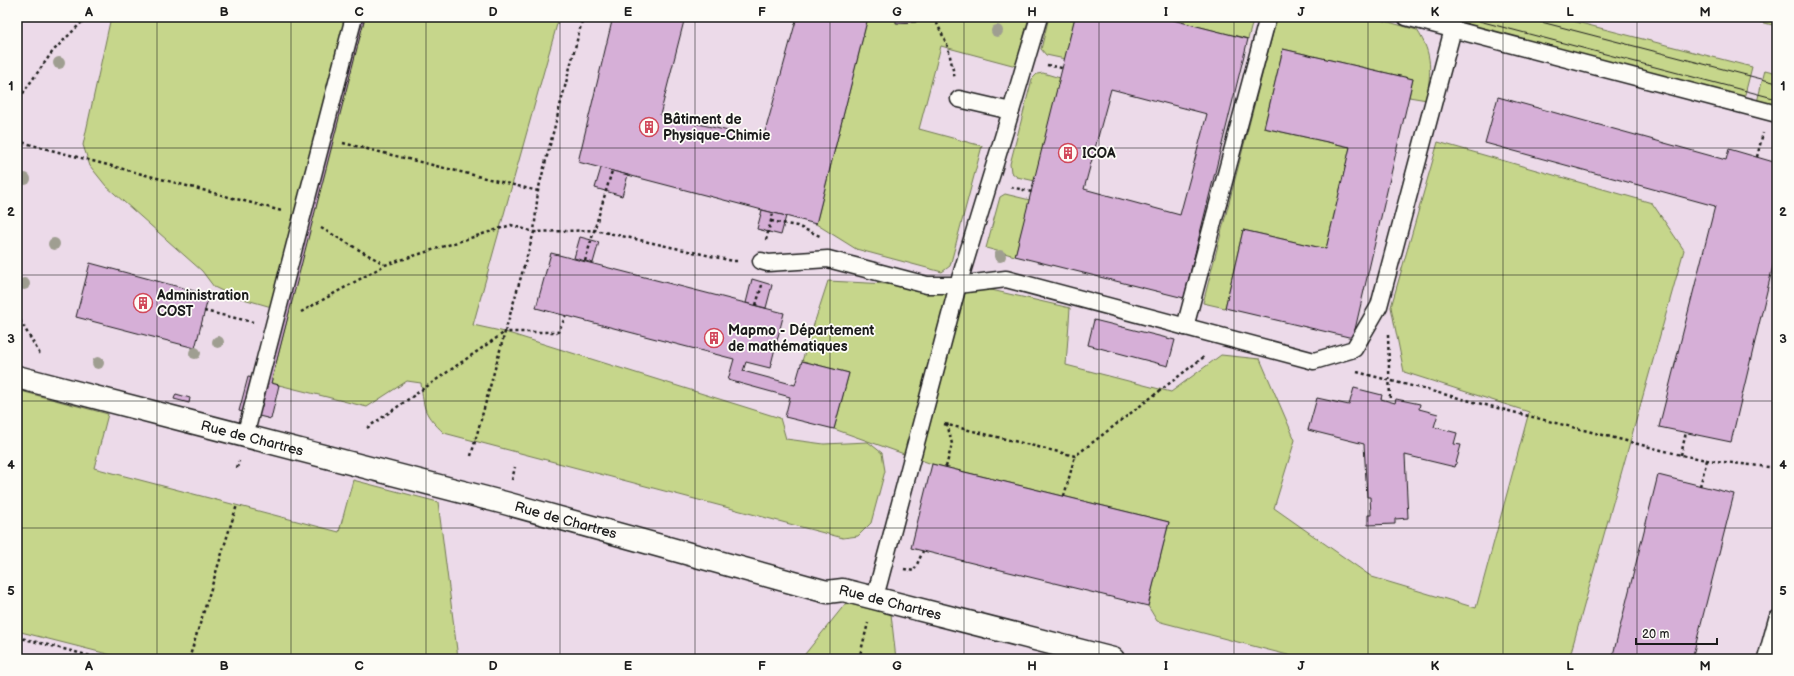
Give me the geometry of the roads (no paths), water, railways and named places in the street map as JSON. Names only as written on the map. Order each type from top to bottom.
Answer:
[{"type":"street","name":"Rue de Chartres","points":[[17,377],[505,503],[827,592],[843,590],[1113,659]]},
{"type":"lane","points":[[245,436],[354,17]]},
{"type":"lane","points":[[878,586],[958,285],[1038,17]]},
{"type":"lane","points":[[1185,328],[1268,17]]},
{"type":"lane","points":[[1406,17],[1777,114]]},
{"type":"lane","points":[[760,261],[768,263],[828,259],[927,285],[958,285],[1006,279],[1185,328],[1314,361],[1354,349],[1379,306],[1453,29]]},
{"type":"lane","points":[[960,99],[1011,111]]},
{"type":"lane","points":[[1766,659],[1777,619]]},
{"type":"tram line","points":[[1464,17],[1777,99]]},
{"type":"tram line","points":[[1522,17],[1777,83]]},
{"type":"place","name":"Bâtiment de Physique-Chimie","points":[[649,127]]},
{"type":"place","name":"ICOA","points":[[1068,153]]},
{"type":"place","name":"Administration COST","points":[[143,303]]},
{"type":"place","name":"Mapmo - Département de mathématiques","points":[[714,338]]}]
